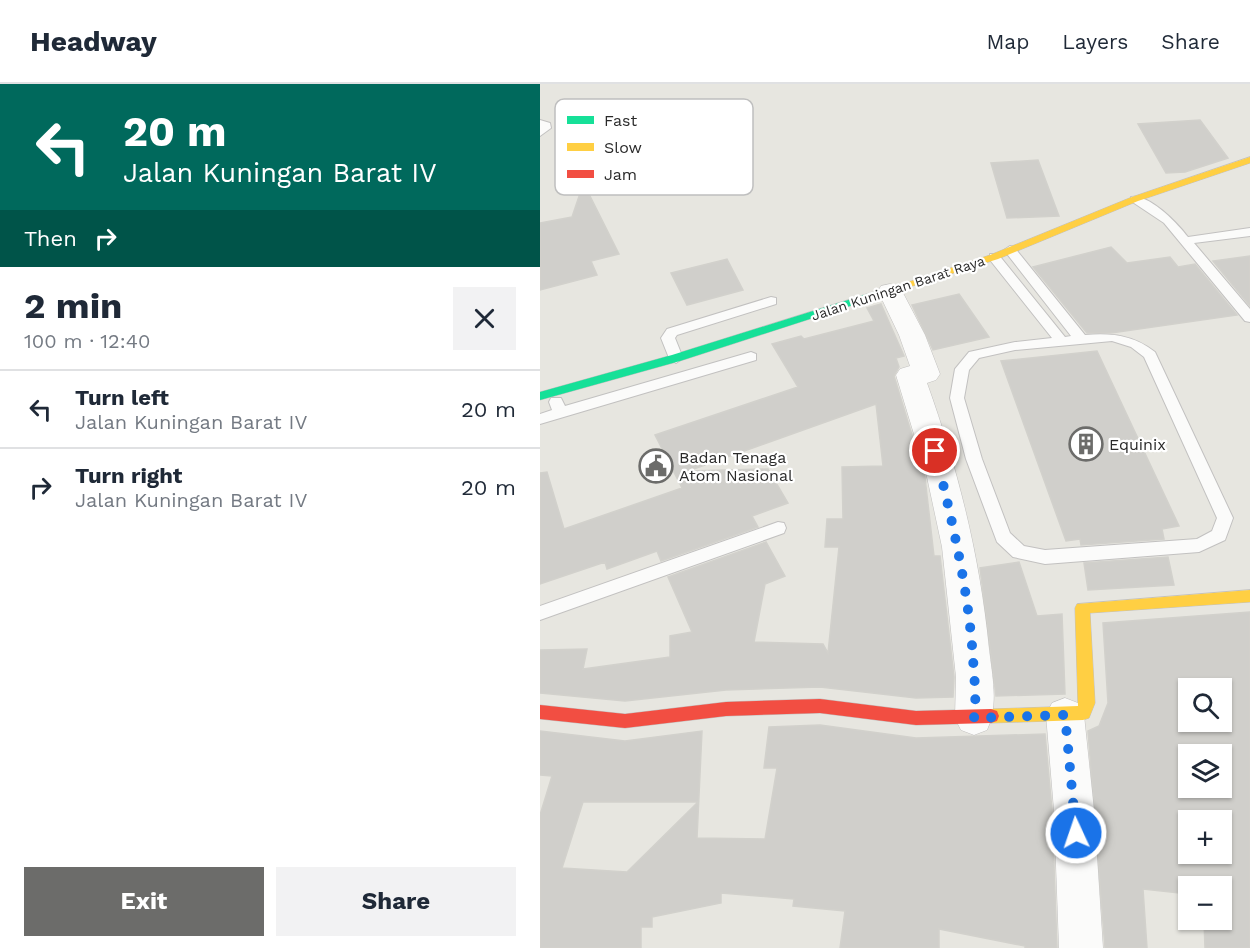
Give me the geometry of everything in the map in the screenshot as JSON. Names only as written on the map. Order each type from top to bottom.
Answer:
[{"type":"street","name":"Jalan Kuningan Barat Raya","points":[[546,395],[676,358],[994,257],[1135,199],[1250,160]]},
{"type":"street","points":[[890,291],[912,335],[926,374],[910,375],[931,433],[958,543],[970,619],[974,718]]},
{"type":"street","points":[[540,712],[625,721],[726,709],[820,706],[916,718],[1083,713],[1087,703],[1082,608],[1250,596]]},
{"type":"street","points":[[1065,715],[1074,810],[1081,948]]},
{"type":"lane","points":[[540,123],[546,125],[540,133]]},
{"type":"lane","points":[[1135,199],[1168,220],[1250,318]]},
{"type":"lane","points":[[1184,241],[1250,232]]},
{"type":"lane","points":[[1010,250],[1080,338]]},
{"type":"lane","points":[[994,257],[1061,341]]},
{"type":"lane","points":[[676,358],[668,338],[672,332],[771,301]]},
{"type":"lane","points":[[1112,337],[1136,344],[1150,355],[1225,519],[1220,535],[1199,545],[1045,557],[1019,552],[1003,537],[974,459],[957,398],[962,369],[974,355],[1015,346],[1061,341],[1112,337]]},
{"type":"lane","points":[[540,419],[751,357]]},
{"type":"lane","points":[[546,395],[560,413]]},
{"type":"lane","points":[[540,613],[778,528]]},
{"type":"building","points":[[1200,120],[1228,158],[1185,172],[1166,173],[1138,124]]},
{"type":"building","points":[[1038,160],[1059,216],[1007,218],[991,163]]},
{"type":"building","points":[[579,195],[590,195],[619,254],[591,261],[597,275],[540,290],[540,223],[572,217]]},
{"type":"building","points":[[1111,247],[1127,263],[1170,257],[1178,267],[1195,264],[1237,315],[1111,333],[1087,333],[1033,267]]},
{"type":"building","points":[[1250,256],[1250,306],[1213,261]]},
{"type":"building","points":[[727,259],[743,290],[687,305],[671,273]]},
{"type":"building","points":[[959,294],[989,337],[933,350],[912,305]]},
{"type":"building","points":[[881,304],[904,356],[896,358],[899,367],[894,376],[925,478],[934,556],[940,556],[954,677],[953,697],[916,698],[820,687],[726,690],[625,701],[540,693],[540,650],[587,649],[583,669],[670,657],[670,636],[692,632],[668,577],[766,542],[785,576],[765,584],[754,642],[823,644],[828,653],[839,547],[825,547],[827,519],[843,519],[842,467],[883,466],[876,404],[688,471],[768,469],[788,503],[752,516],[758,527],[661,561],[657,551],[607,569],[605,562],[540,584],[540,473],[547,472],[564,529],[682,488],[655,435],[798,387],[772,344],[801,336],[804,339],[874,321],[867,308]]},
{"type":"building","name":"Equinix","points":[[1097,351],[1179,526],[1162,529],[1164,539],[1081,545],[1080,539],[1066,541],[1001,361]]},
{"type":"building","points":[[1168,557],[1174,585],[1088,590],[1084,563]]},
{"type":"building","points":[[1019,562],[1037,616],[1062,614],[1065,694],[996,696],[980,568]]},
{"type":"building","points":[[1250,612],[1250,948],[1205,948],[1204,930],[1232,930],[1232,876],[1178,876],[1178,893],[1143,889],[1147,948],[1105,948],[1088,731],[1099,726],[1108,703],[1103,623]]},
{"type":"building","points":[[820,725],[916,738],[1045,734],[1052,810],[1057,948],[1025,948],[1025,946],[939,929],[939,948],[840,948],[845,911],[793,906],[794,899],[721,893],[721,903],[652,917],[652,927],[641,927],[641,948],[540,948],[540,815],[552,776],[540,775],[540,731],[625,741],[702,731],[697,838],[765,839],[777,768],[764,768],[769,727]],"holes":[[[583,802],[698,802],[627,872],[562,868]]]},
{"type":"traffic: fast","points":[[540,396],[676,358],[880,293]]},
{"type":"traffic: slow","points":[[880,293],[994,257],[1135,199],[1250,160]]},
{"type":"traffic: slow","points":[[991,716],[1083,713],[1087,703],[1082,608],[1250,596]]},
{"type":"traffic: jam","points":[[540,712],[625,721],[726,709],[820,706],[916,718],[991,716]]},
{"type":"place","name":"Equinix","points":[[1086,444]]},
{"type":"place","name":"Badan Tenaga Atom Nasional","points":[[656,466]]},
{"type":"route","points":[[935,451],[958,543],[970,619],[974,718],[1065,715],[1076,833]]}]
